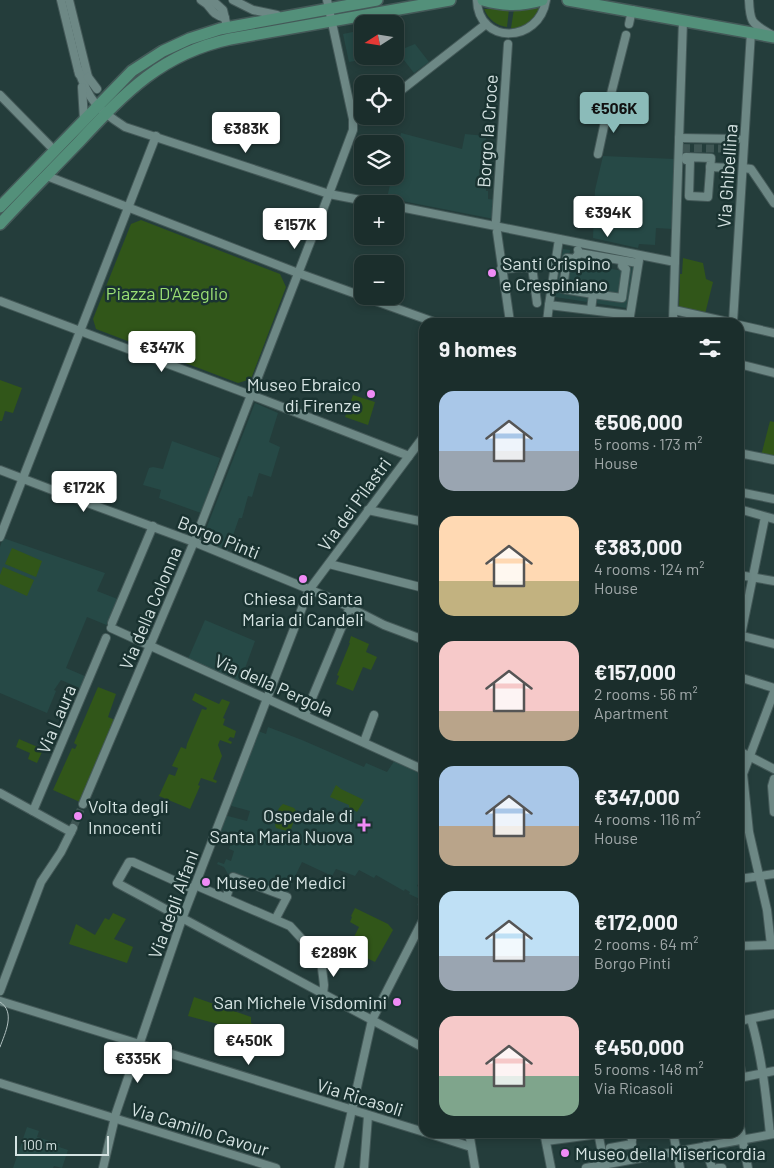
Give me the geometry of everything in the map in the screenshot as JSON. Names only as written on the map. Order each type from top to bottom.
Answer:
[{"type":"main road","points":[[0,224],[46,176],[132,72],[156,55],[226,22],[286,16],[328,4],[377,0]]},
{"type":"main road","points":[[0,207],[84,120],[170,61],[194,49],[230,38],[450,0]]},
{"type":"main road","points":[[483,0],[512,6],[542,0]]},
{"type":"main road","points":[[568,0],[774,36]]},
{"type":"street","points":[[61,0],[83,95],[84,120]]},
{"type":"street","points":[[69,0],[88,77],[97,89]]},
{"type":"street","points":[[201,0],[226,22]]},
{"type":"street","points":[[212,0],[223,10],[226,22]]},
{"type":"street","points":[[233,0],[253,10],[286,16]]},
{"type":"street","points":[[478,0],[480,14],[486,24],[493,29],[512,34],[530,28],[543,12],[546,0]]},
{"type":"street","points":[[750,0],[750,14],[754,24],[774,36]]},
{"type":"street","points":[[328,4],[354,122]]},
{"type":"street","points":[[629,24],[632,10]]},
{"type":"street","points":[[673,318],[679,194],[683,20]]},
{"type":"street","points":[[404,88],[486,24]]},
{"type":"street","name":"Via Ghibellina","points":[[733,318],[743,168],[741,139],[751,32]]},
{"type":"street","points":[[598,154],[626,35]]},
{"type":"street","name":"Borgo la Croce","points":[[496,221],[508,44]]},
{"type":"street","points":[[78,70],[91,99],[101,110],[125,127],[329,194],[354,199]]},
{"type":"street","points":[[84,85],[88,77]]},
{"type":"street","points":[[0,95],[54,150]]},
{"type":"street","name":"Via della Colonna","points":[[83,804],[194,542],[313,235],[317,232],[322,220],[321,215],[354,122]]},
{"type":"street","points":[[0,537],[129,207],[152,135]]},
{"type":"street","points":[[679,138],[741,139]]},
{"type":"street","points":[[686,157],[711,158],[710,167],[708,197],[689,196],[690,160],[686,160],[686,157]]},
{"type":"street","points":[[710,167],[731,168]]},
{"type":"street","points":[[743,168],[751,170],[774,203]]},
{"type":"street","points":[[46,176],[298,273],[423,318]]},
{"type":"street","points":[[404,208],[573,242],[639,259]]},
{"type":"street","points":[[497,232],[509,318]]},
{"type":"street","points":[[548,318],[559,239]]},
{"type":"street","points":[[573,242],[579,253]]},
{"type":"street","points":[[579,253],[623,260],[639,259],[675,262]]},
{"type":"street","points":[[579,253],[575,259],[568,257],[563,289],[622,298],[626,269],[622,266],[623,260]]},
{"type":"street","points":[[630,318],[639,259]]},
{"type":"street","points":[[501,269],[532,267],[537,303]]},
{"type":"street","points":[[591,310],[593,294]]},
{"type":"street","points":[[622,294],[634,294]]},
{"type":"street","points":[[0,301],[408,456]]},
{"type":"street","points":[[550,305],[591,310],[626,318]]},
{"type":"street","points":[[674,310],[710,318]]},
{"type":"street","points":[[744,326],[774,333]]},
{"type":"street","points":[[744,365],[774,373]]},
{"type":"street","name":"Via dei Pilastri","points":[[309,590],[419,442]]},
{"type":"street","points":[[744,454],[774,460]]},
{"type":"street","name":"Borgo Pinti","points":[[0,470],[194,542],[350,607],[376,622],[419,638]]},
{"type":"street","points":[[744,493],[774,499]]},
{"type":"street","points":[[368,510],[419,521]]},
{"type":"street","points":[[744,510],[774,519]]},
{"type":"street","points":[[744,617],[765,516]]},
{"type":"street","name":"Via Laura","points":[[33,811],[153,526]]},
{"type":"street","points":[[329,564],[419,587]]},
{"type":"street","points":[[744,576],[774,580]]},
{"type":"street","name":"Via degli Alfani","points":[[103,1168],[115,1119],[182,919],[309,590]]},
{"type":"street","points":[[305,715],[350,607]]},
{"type":"street","name":"Via della Pergola","points":[[109,630],[150,645],[419,768]]},
{"type":"street","points":[[744,636],[774,644]]},
{"type":"street","points":[[744,679],[774,688]]},
{"type":"street","points":[[744,770],[774,692]]},
{"type":"street","points":[[364,742],[374,715]]},
{"type":"street","points":[[744,753],[774,769]]},
{"type":"street","points":[[774,779],[772,786],[774,812]]},
{"type":"street","points":[[744,785],[749,832],[773,945],[744,946]]},
{"type":"street","points":[[0,793],[72,830],[39,887],[0,991]]},
{"type":"street","points":[[323,994],[324,985],[321,960],[290,926],[276,918],[226,898],[134,862],[129,862],[117,883],[182,919],[419,1045]]},
{"type":"street","points":[[744,878],[774,874]]},
{"type":"street","points":[[226,898],[234,877],[287,897],[276,918]]},
{"type":"street","points":[[339,1168],[372,1020],[419,928]]},
{"type":"street","name":"Via Ricasoli","points":[[0,1001],[419,1131]]},
{"type":"street","points":[[744,1020],[774,1014]]},
{"type":"street","points":[[750,1019],[759,1045],[774,1143]]},
{"type":"street","points":[[744,1077],[774,1071]]},
{"type":"street","name":"Via Camillo Cavour","points":[[0,1083],[276,1168]]},
{"type":"street","points":[[765,1091],[774,1090]]},
{"type":"street","points":[[364,1168],[368,1116]]},
{"type":"street","points":[[586,1168],[772,1134]]},
{"type":"street","name":"Via Ricasoli","points":[[443,1138],[471,1147]]},
{"type":"street","points":[[469,1138],[475,1168]]},
{"type":"street","points":[[545,1138],[551,1168]]},
{"type":"street","points":[[546,1141],[560,1138]]},
{"type":"street","points":[[600,1138],[605,1149],[605,1166]]},
{"type":"street","points":[[674,1138],[680,1168]]},
{"type":"street","points":[[605,1149],[632,1139]]},
{"type":"street","points":[[743,1139],[748,1168]]},
{"type":"street","points":[[705,1146],[712,1168]]},
{"type":"shaded area","points":[[354,32],[354,61],[349,62],[343,34]]},
{"type":"shaded area","points":[[415,44],[429,62],[414,73],[404,60],[404,48]]},
{"type":"shaded area","points":[[401,133],[462,149],[465,134],[486,136],[485,161],[488,161],[488,167],[480,166],[479,182],[486,183],[488,199],[495,200],[494,219],[404,201],[404,195],[388,195],[390,185],[404,185],[404,135],[401,135]]},
{"type":"shaded area","points":[[603,156],[675,159],[673,229],[656,228],[655,245],[639,244],[638,248],[593,238],[595,190]]},
{"type":"shaded area","points":[[563,249],[570,250],[569,262],[624,271],[625,265],[634,266],[627,308],[555,297]]},
{"type":"shaded area","points":[[255,403],[278,413],[269,442],[280,447],[271,477],[259,473],[252,497],[248,496],[242,518],[239,518],[227,553],[201,542]]},
{"type":"shaded area","points":[[172,441],[220,458],[201,513],[159,498],[161,490],[143,485],[149,468],[163,469]]},
{"type":"shaded area","points":[[3,538],[105,573],[97,591],[120,600],[109,626],[87,617],[66,668],[87,677],[82,689],[61,680],[54,690],[56,691],[47,713],[0,693],[0,547]]},
{"type":"shaded area","points":[[205,620],[255,641],[240,682],[188,659]]},
{"type":"shaded area","points":[[268,727],[364,767],[366,763],[387,772],[395,760],[419,771],[419,882],[417,886],[419,887],[419,899],[409,894],[410,892],[405,889],[404,891],[376,875],[374,878],[359,870],[355,876],[336,869],[332,876],[302,862],[287,893],[232,872],[228,874],[224,867],[217,864],[218,862],[224,864],[226,859],[231,861],[234,851],[229,849],[232,840],[224,838],[222,845],[213,842],[224,815],[247,821],[250,811],[228,805],[258,731],[266,734]]},
{"type":"shaded area","points":[[27,1127],[39,1131],[37,1137],[60,1144],[59,1147],[68,1150],[62,1168],[54,1166],[53,1168],[13,1168]]},
{"type":"green space","points":[[540,8],[540,11],[527,24],[511,28],[514,9]]},
{"type":"green space","points":[[484,9],[509,9],[507,27],[493,21]]},
{"type":"green space","name":"Piazza D'Azeglio","points":[[141,220],[280,274],[286,287],[251,379],[238,383],[96,329],[93,319],[131,224]]},
{"type":"green space","points":[[683,258],[703,263],[706,279],[713,282],[705,314],[679,308],[680,274],[682,274]]},
{"type":"green space","points":[[0,380],[22,388],[13,413],[5,411],[2,421],[0,421]]},
{"type":"green space","points":[[353,395],[375,402],[368,425],[345,417]]},
{"type":"green space","points":[[770,421],[774,422],[774,458],[761,456]]},
{"type":"green space","points":[[12,548],[42,561],[36,577],[5,564]]},
{"type":"green space","points":[[3,567],[34,580],[27,596],[0,584],[0,575]]},
{"type":"green space","points":[[351,636],[369,644],[366,652],[377,657],[371,670],[363,667],[353,691],[336,684],[339,676],[337,675]]},
{"type":"green space","points":[[98,687],[116,694],[108,717],[115,720],[80,802],[53,790],[72,748],[75,749],[77,745],[74,743]]},
{"type":"green space","points":[[195,693],[219,704],[222,699],[230,702],[223,718],[225,719],[223,725],[236,731],[234,738],[230,737],[228,740],[232,742],[231,744],[220,740],[218,745],[222,756],[213,779],[217,781],[216,783],[201,778],[198,785],[200,786],[190,809],[159,796],[169,774],[175,776],[178,768],[172,766],[181,747],[186,749],[202,709],[206,710],[207,708],[192,700]]},
{"type":"green space","points":[[19,739],[40,748],[39,751],[42,752],[37,763],[28,759],[30,753],[16,747]]},
{"type":"green space","points":[[336,785],[364,800],[357,812],[349,807],[349,805],[330,797]]},
{"type":"green space","points":[[283,804],[294,808],[297,812],[291,829],[287,831],[276,828],[275,825],[277,812]]},
{"type":"green space","points":[[355,908],[388,924],[393,930],[375,962],[348,949],[359,927],[350,922]]},
{"type":"green space","points":[[113,913],[126,919],[114,939],[133,947],[127,963],[69,944],[76,924],[95,935],[105,918],[109,920]]},
{"type":"green space","points":[[194,997],[251,1017],[251,1023],[261,1027],[260,1030],[250,1028],[248,1034],[239,1033],[240,1025],[229,1027],[188,1016]]},
{"type":"tunnel","points":[[682,148],[741,149]]},
{"type":"tunnel","points":[[73,828],[83,804]]},
{"type":"tram line","points":[[0,1002],[5,1006],[8,1017],[8,1023],[0,1047]]},
{"type":"place","name":"Santi Crispino e Crespiniano","points":[[492,273]]},
{"type":"place","name":"Museo Ebraico di Firenze","points":[[371,394]]},
{"type":"place","name":"Chiesa di Santa Maria di Candeli","points":[[303,579]]},
{"type":"place","name":"Volta degli Innocenti","points":[[78,816]]},
{"type":"place","name":"Ospedale di Santa Maria Nuova","points":[[364,825]]},
{"type":"place","name":"Museo de' Medici","points":[[206,882]]},
{"type":"place","name":"San Michele Visdomini","points":[[397,1002]]},
{"type":"place","name":"Museo della Misericordia","points":[[565,1153]]}]
